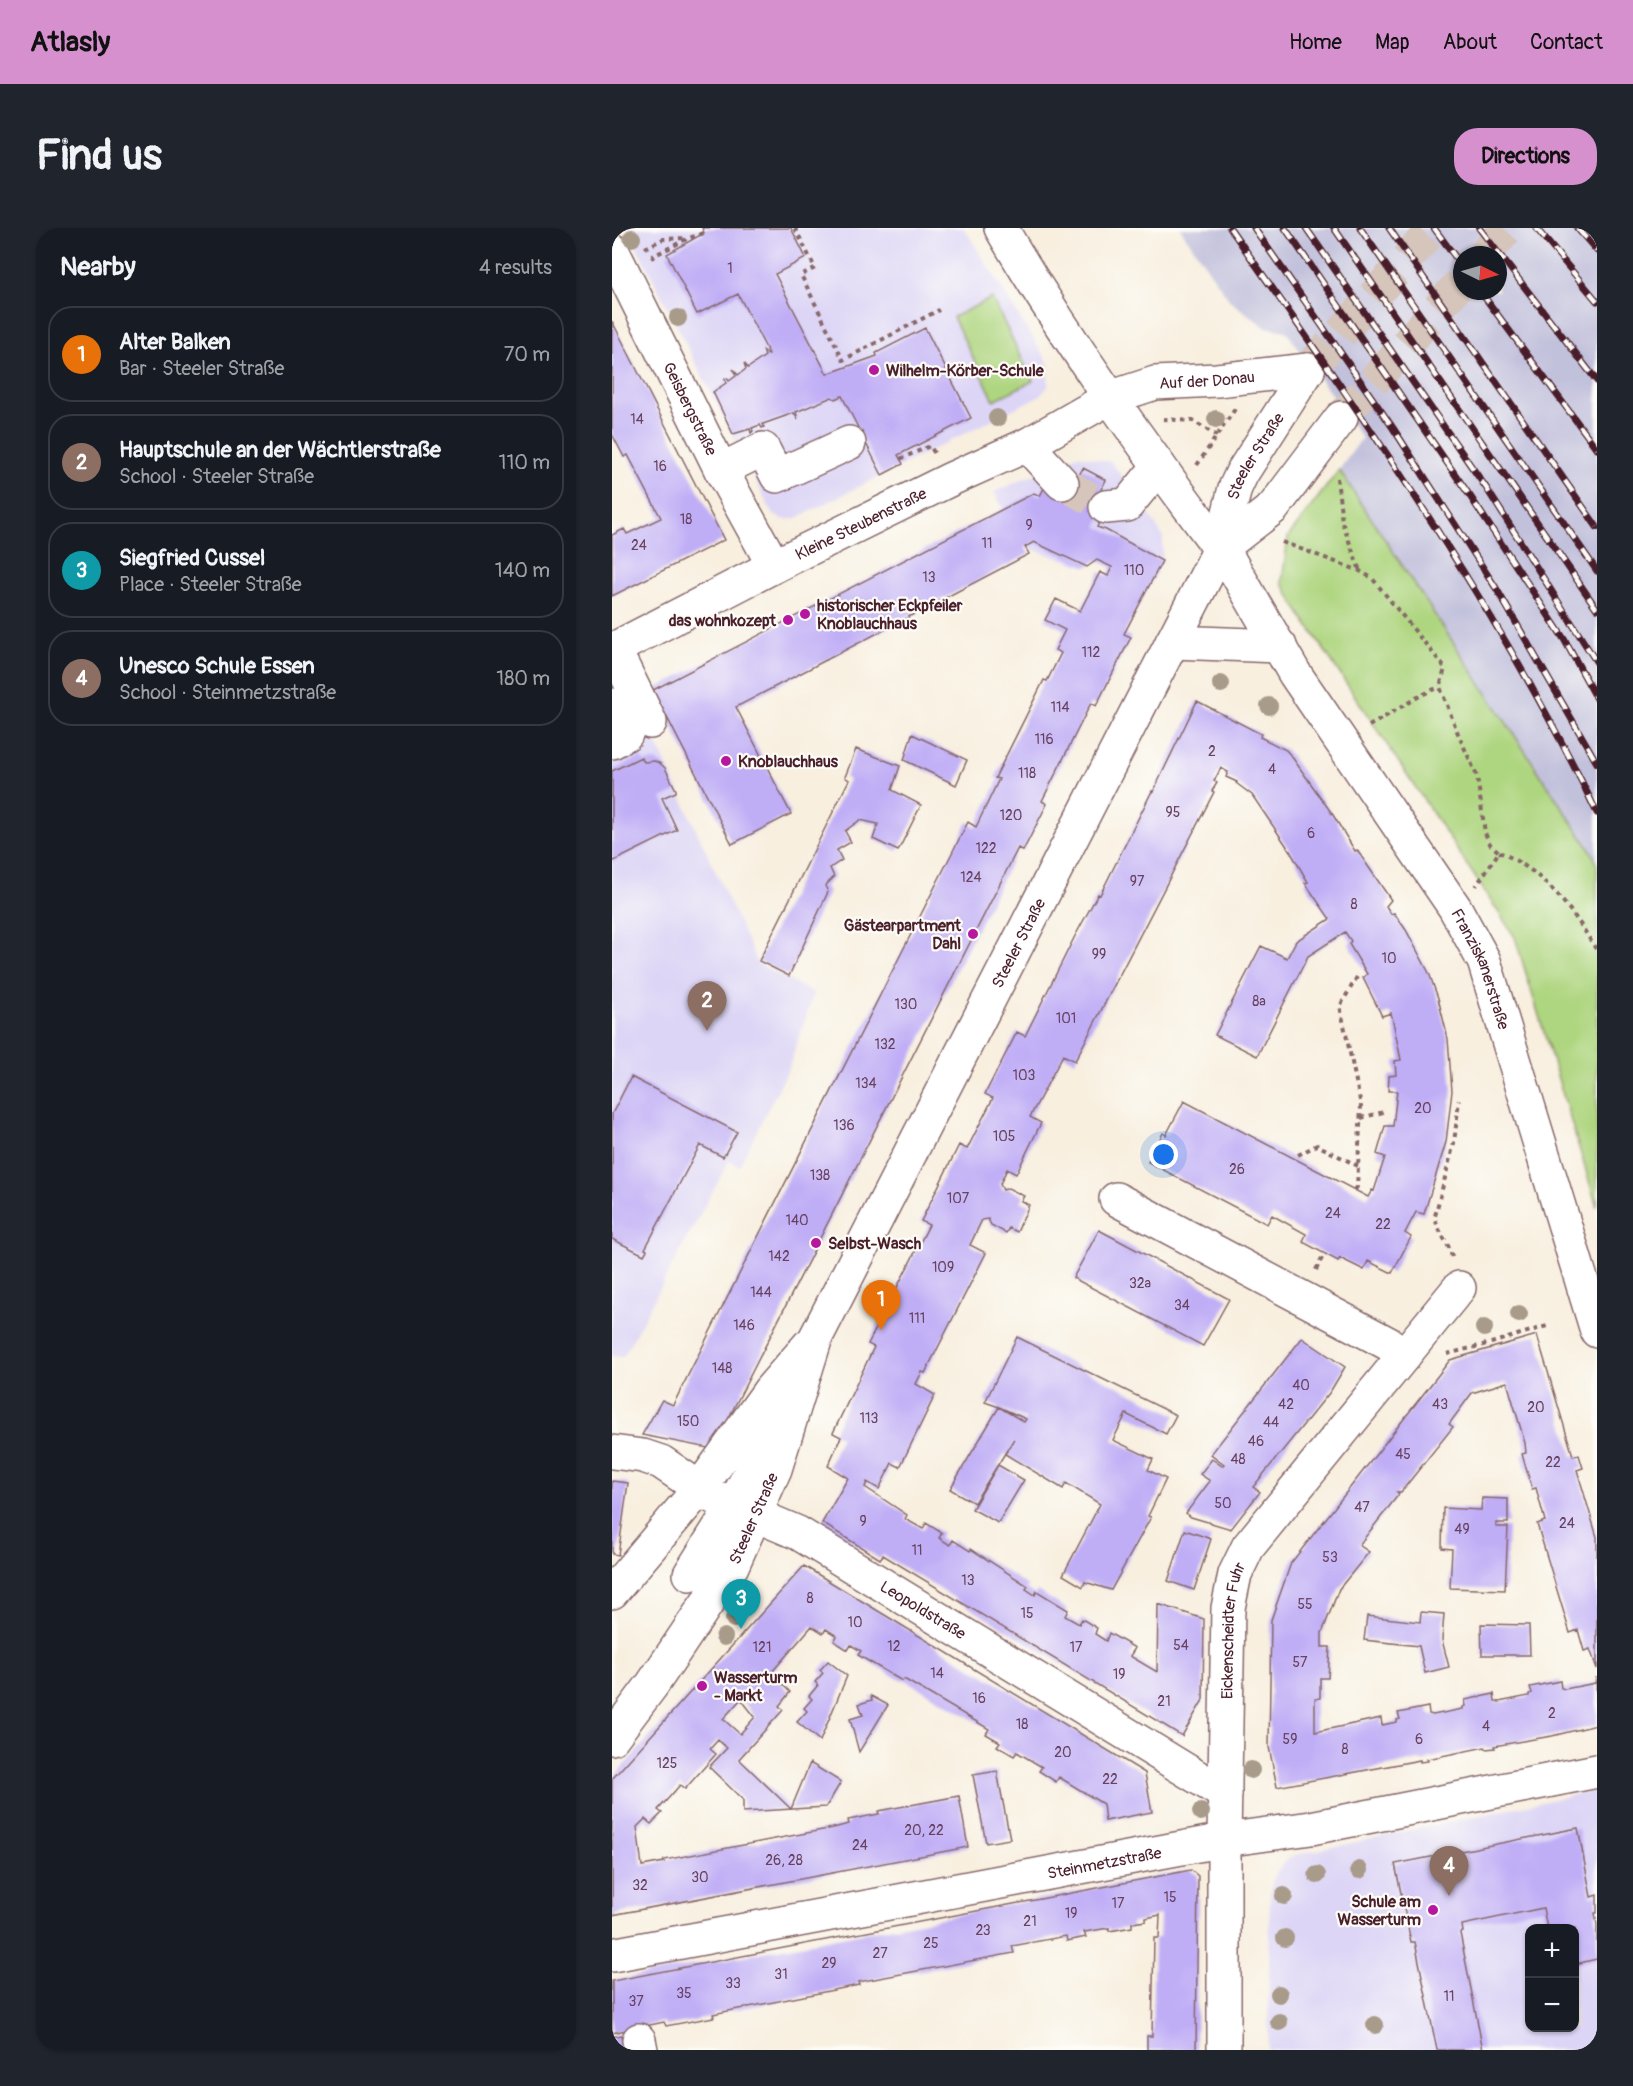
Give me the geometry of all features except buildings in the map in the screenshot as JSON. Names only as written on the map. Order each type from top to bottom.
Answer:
[{"type":"street","points":[[1001,228],[1031,279],[1109,398],[1220,549]]},
{"type":"street","name":"Geisbergstraße","points":[[628,249],[721,470],[774,566]]},
{"type":"street","name":"Auf der Donau","points":[[1109,398],[1155,383],[1308,370]]},
{"type":"street","name":"Steeler Straße","points":[[612,1592],[725,1501],[775,1469],[812,1349],[1220,549],[1242,473],[1308,370]]},
{"type":"street","name":"Kleine Steubenstraße","points":[[613,650],[774,566],[951,479],[1027,445],[1109,398]]},
{"type":"street","name":"Steeler Straße","points":[[1220,549],[1273,508],[1341,418]]},
{"type":"street","points":[[721,470],[763,449],[777,476],[849,443]]},
{"type":"street","points":[[1027,445],[1062,483]]},
{"type":"street","points":[[1106,507],[1127,505],[1168,479]]},
{"type":"street","name":"Franziskanerstraße","points":[[1220,549],[1230,562],[1295,674],[1455,908],[1484,961],[1597,1331]]},
{"type":"street","points":[[1172,642],[1280,646]]},
{"type":"street","points":[[613,650],[650,722]]},
{"type":"street","points":[[612,705],[626,734],[612,742]]},
{"type":"street","points":[[1116,1199],[1379,1339],[1404,1356]]},
{"type":"street","name":"Eickenscheidter Fuhr","points":[[1224,2050],[1224,1840],[1228,1608],[1235,1574],[1248,1547],[1459,1288]]},
{"type":"street","name":"Steeler Straße","points":[[612,1738],[652,1685],[723,1581],[726,1452],[770,1390],[812,1349]]},
{"type":"street","name":"Leopoldstraße","points":[[612,1452],[643,1456],[661,1462],[725,1501],[798,1533],[1225,1794]]},
{"type":"street","points":[[690,1574],[725,1501]]},
{"type":"street","name":"Steeler Straße","points":[[698,1530],[725,1501]]},
{"type":"street","name":"Steinmetzstraße","points":[[612,1955],[1224,1840],[1311,1828],[1597,1771]]},
{"type":"path","points":[[795,228],[815,268],[801,275],[843,360],[939,310]]},
{"type":"path","points":[[657,265],[653,256],[704,233]]},
{"type":"path","points":[[628,249],[663,239],[689,238]]},
{"type":"path","points":[[1168,479],[1217,436],[1256,376]]},
{"type":"path","points":[[900,459],[930,446]]},
{"type":"path","points":[[1336,470],[1342,522],[1360,571]]},
{"type":"path","points":[[1282,542],[1360,571],[1372,578],[1445,668],[1440,687],[1477,776],[1485,833],[1490,844],[1499,852],[1512,857],[1539,875],[1553,888],[1597,951]]},
{"type":"path","points":[[1368,726],[1396,712],[1425,692],[1440,687]]},
{"type":"path","points":[[1455,908],[1474,889],[1499,852]]},
{"type":"path","points":[[1355,1190],[1361,1105],[1340,1006],[1357,977]]},
{"type":"path","points":[[1459,1100],[1454,1143],[1435,1216],[1436,1226],[1450,1246],[1459,1288]]},
{"type":"path","points":[[1361,1118],[1387,1111]]},
{"type":"path","points":[[1298,1155],[1317,1145],[1358,1166]]},
{"type":"path","points":[[1462,1350],[1547,1326]]},
{"type":"shaded area","name":"Wilhelm-Körber-Schule","points":[[627,228],[964,228],[1049,364],[1048,387],[1039,396],[795,519],[783,519],[773,515]]},
{"type":"shaded area","points":[[1180,228],[1597,228],[1597,866],[1592,854],[1339,470],[1362,438],[1286,331],[1265,327],[1230,301]]},
{"type":"shaded area","points":[[1078,455],[1111,462],[1142,502],[1163,537],[1162,561],[1106,530],[1087,567],[1025,547],[994,492]]},
{"type":"shaded area","points":[[634,694],[758,964],[814,993],[788,1070],[739,1166],[729,1161],[623,1357],[612,1356],[612,705]]},
{"type":"shaded area","name":"Schule am Wasserturm","points":[[1597,1790],[1597,2050],[1268,2050],[1270,1891],[1275,1873],[1291,1856]]},
{"type":"green space","points":[[992,298],[1033,381],[994,400],[953,317]]},
{"type":"green space","points":[[1339,470],[1593,854],[1597,866],[1597,1207],[1515,937],[1297,609],[1282,582],[1288,537]]},
{"type":"tunnel","points":[[1308,370],[1434,228]]},
{"type":"tunnel","points":[[1492,246],[1508,228]]},
{"type":"tunnel","points":[[1341,418],[1453,291]]},
{"type":"tunnel","points":[[1062,483],[1106,507]]},
{"type":"railway","points":[[1230,228],[1378,441],[1472,586],[1558,736],[1597,813]]},
{"type":"railway","points":[[1254,228],[1393,428],[1496,588],[1597,763]]},
{"type":"railway","points":[[1285,228],[1470,496],[1564,639],[1597,699]]},
{"type":"railway","points":[[1306,228],[1487,489],[1597,663]]},
{"type":"railway","points":[[1334,228],[1597,609]]},
{"type":"railway","points":[[1360,228],[1597,571]]},
{"type":"railway","points":[[1389,228],[1597,527]]},
{"type":"railway","points":[[1434,228],[1453,254]]},
{"type":"railway","points":[[1479,228],[1597,381]]},
{"type":"railway","points":[[1536,228],[1597,301]]},
{"type":"railway","points":[[1577,228],[1597,251]]},
{"type":"railway","points":[[1487,300],[1597,449]]},
{"type":"place","name":"Wilhelm-Körber-Schule","points":[[874,370]]},
{"type":"place","name":"historischer Eckpfeiler Knoblauchhaus","points":[[805,614]]},
{"type":"place","name":"das wohnkozept","points":[[788,620]]},
{"type":"place","name":"Knoblauchhaus","points":[[726,761]]},
{"type":"place","name":"Gästearpartment Dahl","points":[[973,934]]},
{"type":"place","name":"Hauptschule an der Wächtlerstraße","points":[[707,1031]]},
{"type":"place","name":"Selbst-Wasch","points":[[816,1243]]},
{"type":"place","name":"Alter Balken","points":[[881,1330]]},
{"type":"place","name":"Siegfried Cussel","points":[[741,1629]]},
{"type":"place","name":"Wasserturm - Markt","points":[[702,1686]]},
{"type":"place","name":"Unesco Schule Essen","points":[[1449,1896]]},
{"type":"place","name":"Schule am Wasserturm","points":[[1433,1910]]}]
